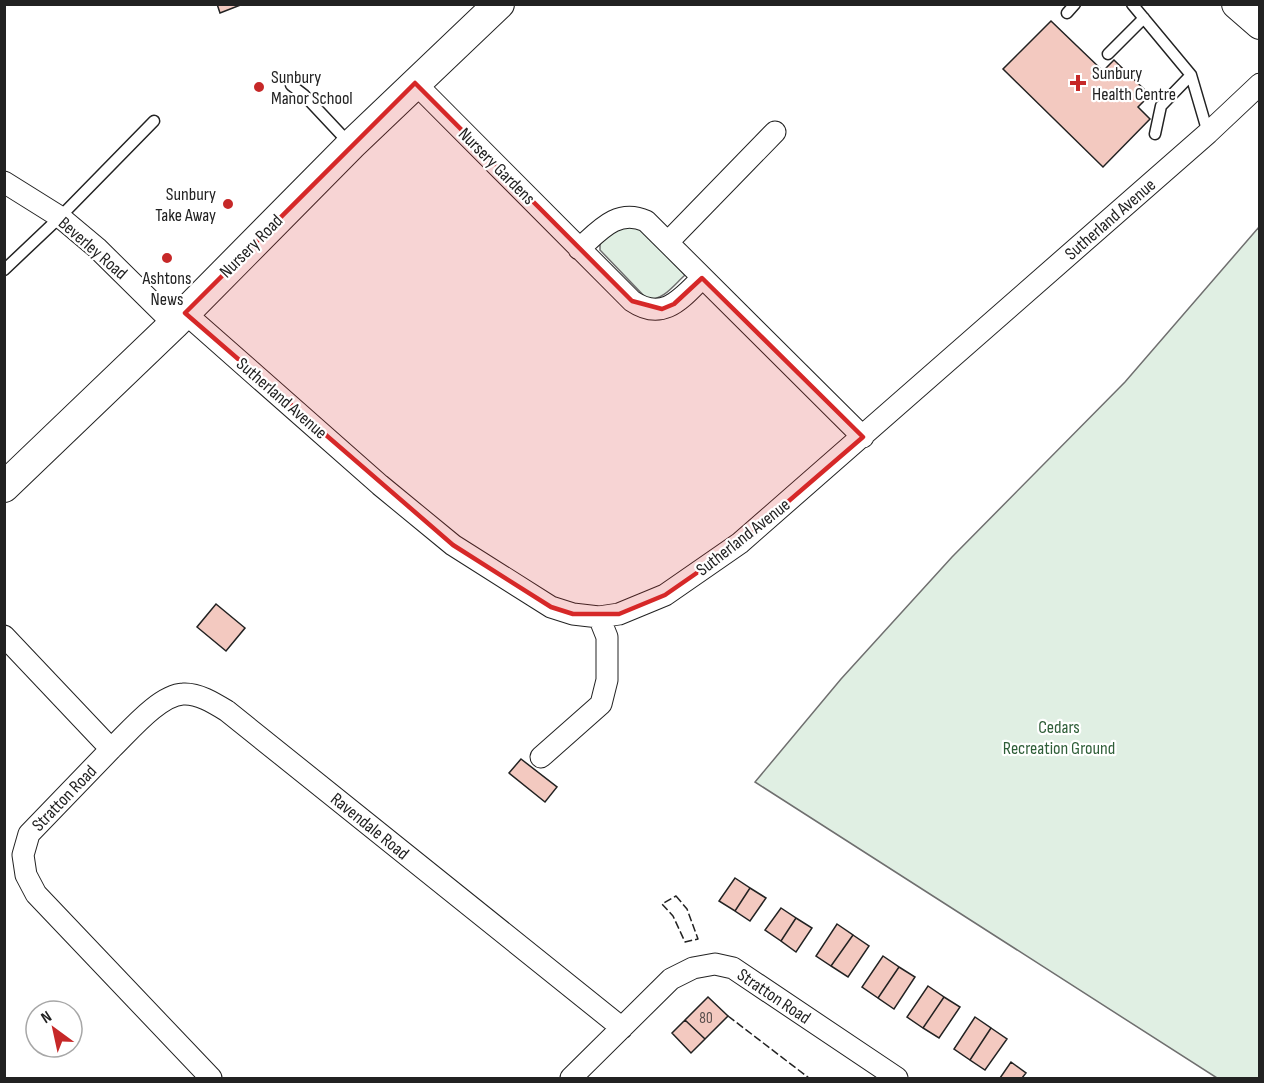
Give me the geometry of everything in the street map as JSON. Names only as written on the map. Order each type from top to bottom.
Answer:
[{"type":"street","name":"Nursery Road","points":[[4,487],[180,318],[351,145],[499,4]]},
{"type":"street","points":[[1237,4],[1260,24]]},
{"type":"street","name":"Nursery Gardens","points":[[416,83],[632,301],[641,307],[662,309],[674,304],[702,278]]},
{"type":"street","name":"Sutherland Avenue","points":[[180,318],[453,545],[551,607],[573,614],[599,617],[619,614],[664,595],[740,543],[1208,133],[1260,84]]},
{"type":"street","points":[[668,242],[775,133]]},
{"type":"street","name":"Beverley Road","points":[[4,182],[60,217],[180,318]]},
{"type":"street","points":[[579,249],[603,226],[614,219],[625,216],[637,217],[646,221],[863,437]]},
{"type":"street","points":[[541,757],[601,704],[607,680],[607,637],[599,617]]},
{"type":"street","name":"Stratton Road","points":[[4,636],[111,749],[29,834],[23,855],[26,875],[36,894],[211,1078]]},
{"type":"street","name":"Ravendale Road","points":[[111,749],[152,710],[174,695],[193,695],[214,704],[226,711],[622,1028]]},
{"type":"street","name":"Stratton Road","points":[[571,1078],[671,980],[693,968],[715,964],[733,968],[897,1078]]},
{"type":"lane","points":[[1067,13],[1075,4]]},
{"type":"lane","points":[[1132,4],[1191,75],[1208,133]]},
{"type":"lane","points":[[1108,54],[1144,18]]},
{"type":"lane","points":[[1155,134],[1161,106],[1191,75]]},
{"type":"lane","points":[[291,85],[304,94],[351,145]]},
{"type":"lane","points":[[4,270],[60,217],[154,121]]},
{"type":"highlighted area","points":[[415,83],[632,301],[662,309],[674,304],[702,278],[863,437],[740,543],[665,595],[619,614],[573,614],[551,607],[453,545],[185,313]]},
{"type":"green space","points":[[636,224],[685,275],[668,292],[658,298],[647,299],[600,250],[600,242],[607,230]]},
{"type":"green space","name":"Cedars Recreation Ground","points":[[1259,227],[1259,1078],[1217,1078],[755,782],[841,679],[952,557],[1125,382]]},
{"type":"building","points":[[217,4],[243,4],[220,13]]},
{"type":"building","name":"Sunbury Health Centre","points":[[1051,21],[1103,71],[1114,60],[1150,95],[1138,107],[1150,119],[1103,167],[1003,69]]},
{"type":"building","points":[[216,604],[245,628],[226,651],[197,627]]},
{"type":"building","points":[[521,759],[557,787],[545,802],[509,773]]},
{"type":"building","points":[[735,878],[750,888],[735,911],[719,901]]},
{"type":"building","points":[[750,888],[766,898],[750,921],[735,911]]},
{"type":"building","points":[[781,908],[796,918],[781,941],[765,930]]},
{"type":"building","points":[[796,918],[812,928],[796,952],[781,941]]},
{"type":"building","points":[[837,924],[853,935],[831,966],[816,956]]},
{"type":"building","points":[[853,935],[869,946],[848,977],[831,966]]},
{"type":"building","points":[[883,956],[899,967],[878,998],[862,987]]},
{"type":"building","points":[[899,967],[915,977],[894,1009],[878,998]]},
{"type":"building","points":[[928,986],[944,997],[923,1028],[907,1017]]},
{"type":"building","points":[[708,997],[728,1016],[705,1039],[685,1020]]},
{"type":"building","points":[[944,997],[960,1007],[939,1038],[923,1028]]},
{"type":"building","points":[[975,1017],[991,1028],[970,1060],[954,1049]]},
{"type":"building","points":[[685,1020],[705,1039],[691,1053],[672,1033]]},
{"type":"building","points":[[991,1028],[1007,1039],[985,1070],[970,1060]]},
{"type":"building","points":[[1011,1062],[1026,1073],[1022,1078],[1000,1078]]},
{"type":"fence","points":[[676,896],[687,909],[698,939],[685,942],[673,916],[662,904],[676,896]]},
{"type":"fence","points":[[728,1016],[809,1078]]},
{"type":"place","name":"Sunbury Health Centre","points":[[1078,83]]},
{"type":"place","name":"Sunbury Manor School","points":[[259,87]]},
{"type":"place","name":"Sunbury Take Away","points":[[228,204]]},
{"type":"place","name":"Ashtons News","points":[[167,258]]}]
